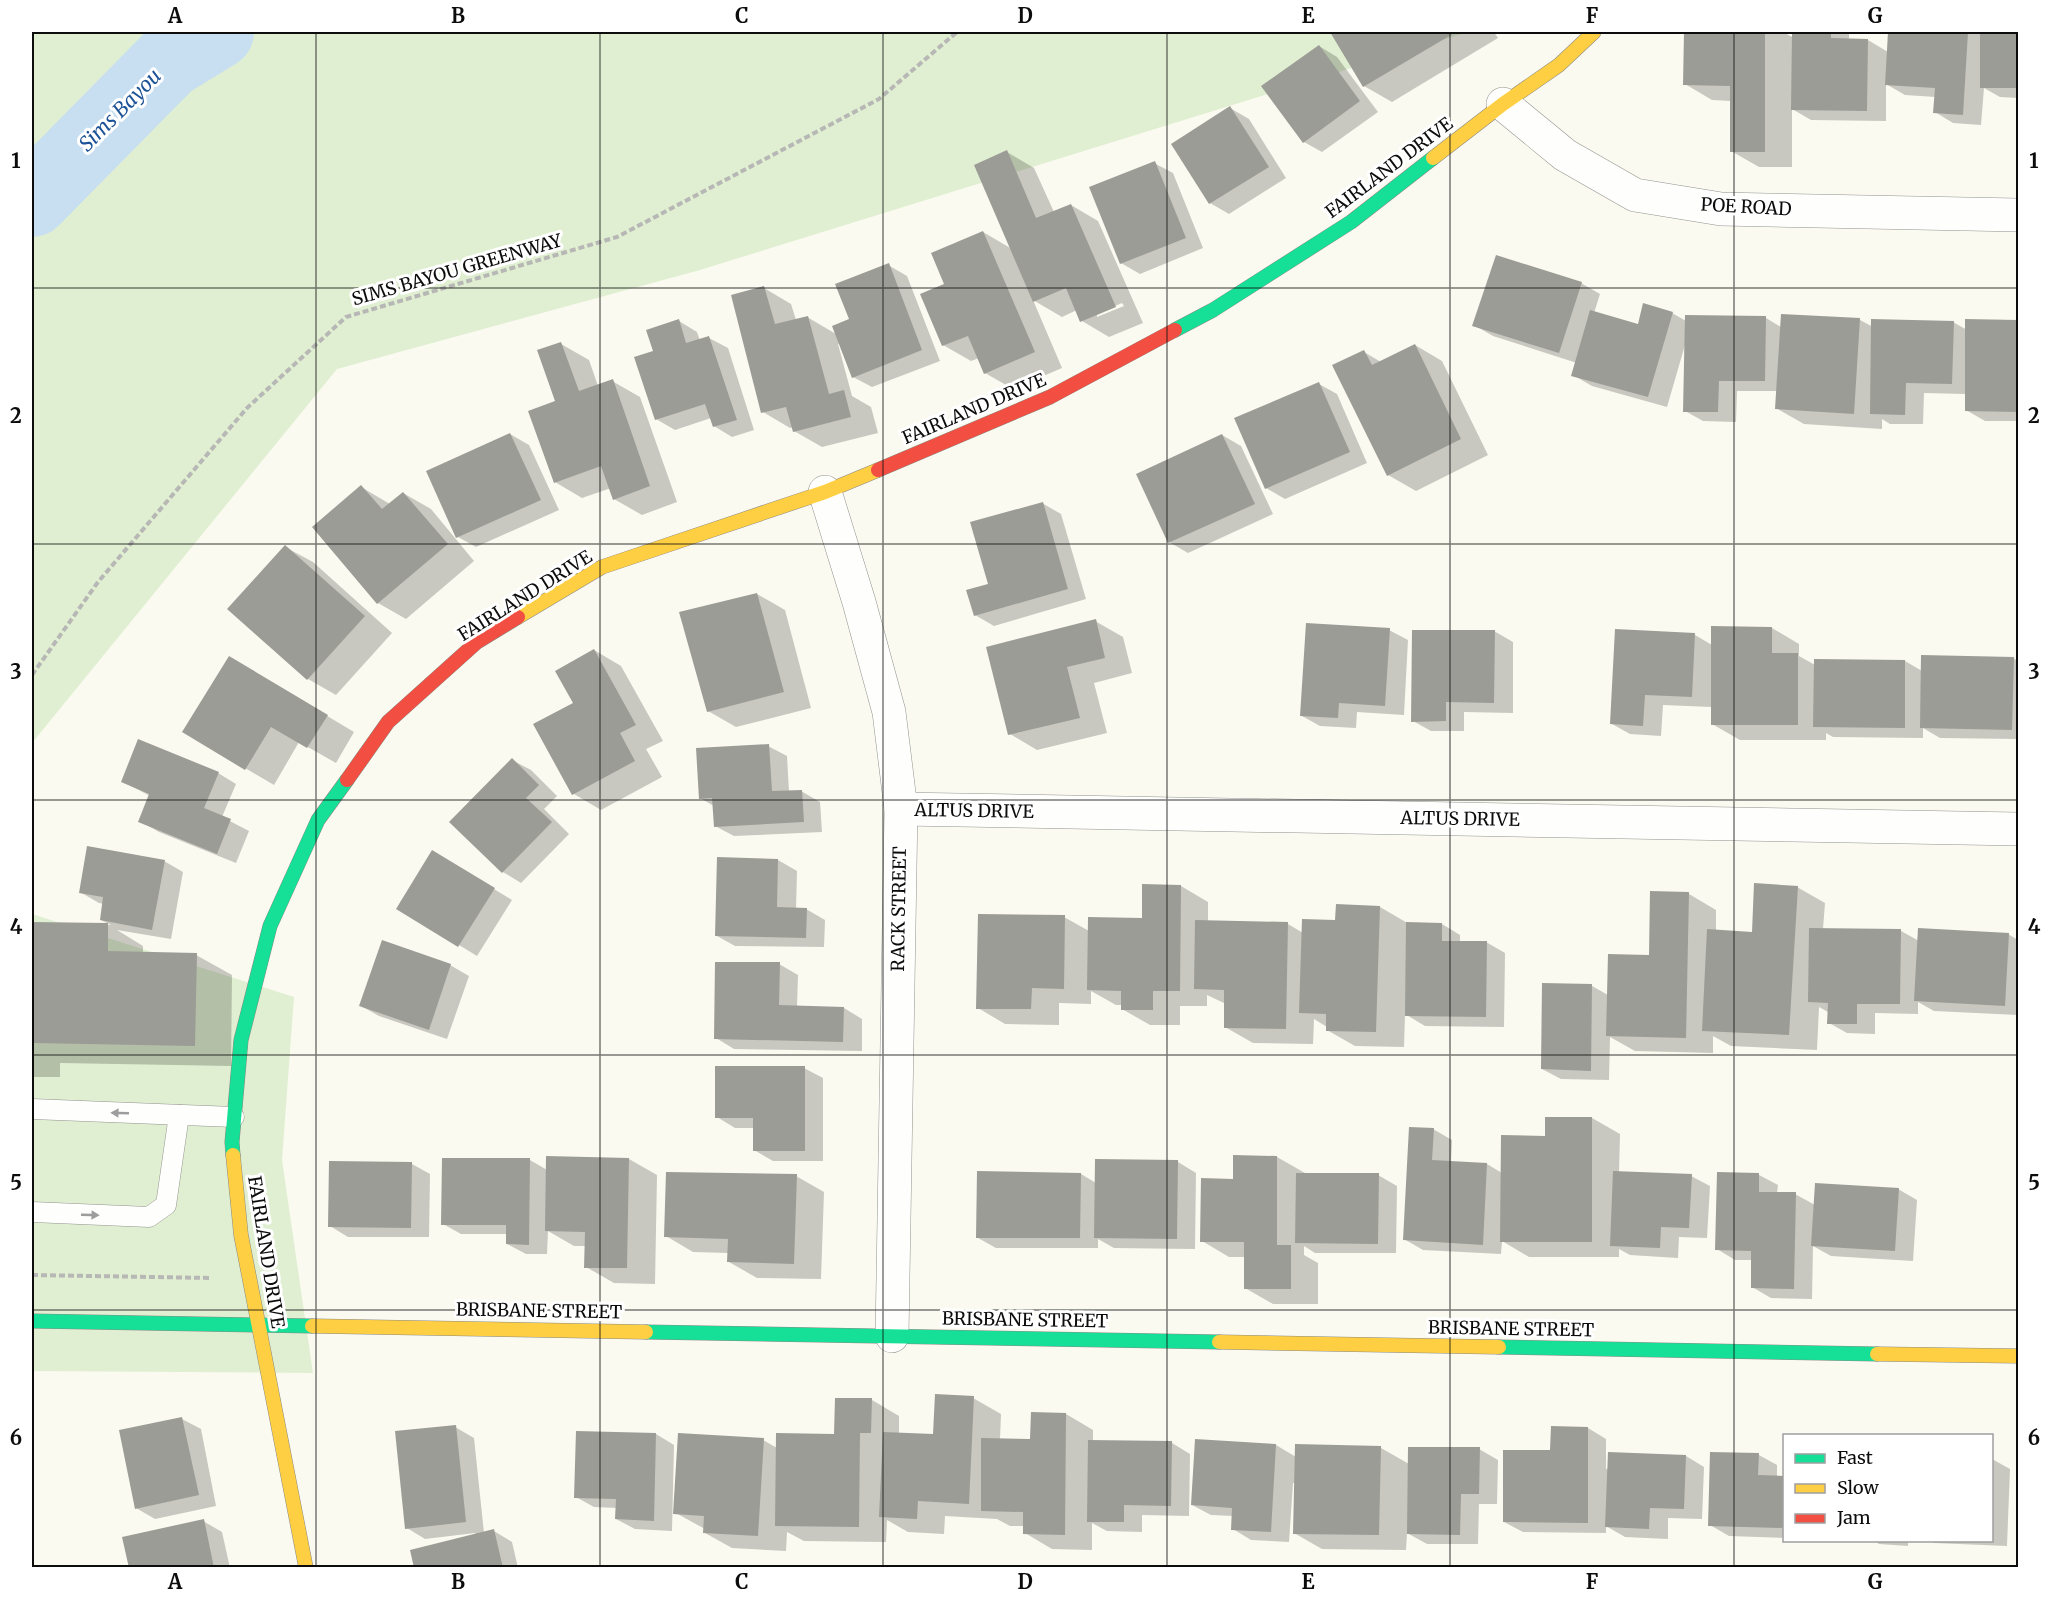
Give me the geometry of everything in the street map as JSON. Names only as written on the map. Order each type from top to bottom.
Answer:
[{"type":"street","name":"FAIRLAND DRIVE","points":[[306,1568],[241,1234],[232,1142],[241,1040],[270,926],[318,820],[388,722],[477,642],[602,567],[825,492],[1050,397],[1213,310],[1351,222],[1503,104],[1559,65],[1594,32]]},
{"type":"street","name":"POE ROAD","points":[[1503,104],[1565,155],[1635,195],[1721,208],[2019,215]]},
{"type":"street","name":"RACK STREET","points":[[825,492],[859,602],[889,712],[901,809],[892,1336]]},
{"type":"street","name":"ALTUS DRIVE","points":[[901,809],[2019,829]]},
{"type":"street","name":"BRISBANE STREET","points":[[32,1321],[2019,1356]]},
{"type":"lane","points":[[32,1109],[234,1117]]},
{"type":"lane","points":[[32,1212],[149,1217],[166,1205],[179,1115]]},
{"type":"path","name":"SIMS BAYOU GREENWAY","points":[[32,675],[98,582],[247,408],[346,317],[617,237],[879,99],[957,32]]},
{"type":"path","points":[[32,1275],[219,1278]]},
{"type":"green space","points":[[32,32],[1468,32],[700,270],[337,369],[32,743]]},
{"type":"green space","points":[[32,914],[294,997],[282,1160],[313,1373],[32,1371]]},
{"type":"building","points":[[1330,32],[1456,32],[1363,87]]},
{"type":"building","points":[[1684,32],[1765,32],[1765,152],[1730,152],[1730,86],[1683,85]]},
{"type":"building","points":[[1792,32],[1831,32],[1831,38],[1868,39],[1867,111],[1791,110]]},
{"type":"building","points":[[1888,32],[1968,32],[1963,115],[1933,113],[1935,88],[1885,85]]},
{"type":"building","points":[[1980,32],[2018,32],[2018,88],[1980,88]]},
{"type":"building","points":[[1319,45],[1360,101],[1303,143],[1261,86]]},
{"type":"building","points":[[1230,106],[1269,167],[1209,204],[1171,144]]},
{"type":"building","points":[[1007,150],[1036,218],[1071,204],[1116,307],[1080,322],[1066,288],[1033,302],[974,165]]},
{"type":"building","points":[[1155,161],[1186,238],[1120,264],[1089,187]]},
{"type":"building","points":[[983,231],[1035,352],[984,374],[968,336],[942,346],[920,294],[944,284],[931,253]]},
{"type":"building","points":[[1496,255],[1582,282],[1559,353],[1472,326]]},
{"type":"building","points":[[889,263],[922,350],[852,378],[832,326],[849,319],[835,284]]},
{"type":"building","points":[[764,286],[775,324],[808,316],[829,394],[844,390],[851,417],[793,432],[786,407],[761,413],[731,295]]},
{"type":"building","points":[[1643,303],[1673,312],[1648,397],[1571,376],[1590,310],[1638,324]]},
{"type":"building","points":[[1781,314],[1860,318],[1854,414],[1775,409]]},
{"type":"building","points":[[1685,315],[1766,316],[1765,381],[1719,381],[1718,412],[1683,412]]},
{"type":"building","points":[[679,319],[686,343],[709,336],[737,420],[713,427],[705,404],[655,420],[634,357],[653,351],[646,330]]},
{"type":"building","points":[[1871,319],[1954,321],[1952,384],[1906,383],[1905,415],[1870,414]]},
{"type":"building","points":[[1965,319],[2018,320],[2018,412],[1965,411]]},
{"type":"building","points":[[561,342],[579,391],[613,379],[650,486],[613,500],[601,466],[554,483],[528,411],[555,401],[537,350]]},
{"type":"building","points":[[1415,344],[1461,439],[1387,476],[1332,365],[1364,350],[1372,365]]},
{"type":"building","points":[[1319,382],[1350,452],[1265,489],[1234,418]]},
{"type":"building","points":[[510,433],[541,500],[456,538],[426,471]]},
{"type":"building","points":[[1222,434],[1255,504],[1168,543],[1136,474]]},
{"type":"building","points":[[361,485],[382,509],[403,492],[448,544],[377,604],[312,527]]},
{"type":"building","points":[[1043,502],[1068,589],[974,616],[966,590],[988,584],[970,522]]},
{"type":"building","points":[[285,545],[365,616],[307,680],[227,609]]},
{"type":"building","points":[[757,593],[784,692],[707,712],[679,612]]},
{"type":"building","points":[[1096,619],[1105,658],[1067,667],[1080,718],[1008,735],[986,647]]},
{"type":"building","points":[[1306,623],[1390,628],[1385,706],[1339,703],[1338,718],[1300,716]]},
{"type":"building","points":[[1711,626],[1772,627],[1772,653],[1798,653],[1798,725],[1711,725]]},
{"type":"building","points":[[1615,629],[1695,633],[1692,697],[1645,695],[1643,726],[1610,724]]},
{"type":"building","points":[[1412,630],[1495,630],[1494,703],[1446,702],[1446,721],[1411,722]]},
{"type":"building","points":[[594,649],[636,725],[620,733],[635,761],[572,795],[533,724],[573,703],[555,671]]},
{"type":"building","points":[[1921,655],[2014,657],[2012,730],[1920,728]]},
{"type":"building","points":[[229,656],[328,715],[307,748],[271,727],[245,770],[182,732]]},
{"type":"building","points":[[1814,659],[1905,660],[1905,728],[1813,727]]},
{"type":"building","points":[[138,739],[219,772],[204,808],[231,819],[217,854],[138,822],[149,794],[121,782]]},
{"type":"building","points":[[769,744],[772,791],[802,790],[804,822],[714,827],[712,798],[699,799],[696,748]]},
{"type":"building","points":[[512,758],[539,785],[526,798],[552,822],[502,873],[449,822]]},
{"type":"building","points":[[87,846],[165,860],[152,930],[100,920],[103,897],[79,893]]},
{"type":"building","points":[[432,850],[495,888],[458,947],[396,909]]},
{"type":"building","points":[[717,857],[778,859],[777,907],[807,908],[806,938],[715,936]]},
{"type":"building","points":[[1754,883],[1798,886],[1789,1035],[1702,1031],[1707,929],[1752,932]]},
{"type":"building","points":[[1142,884],[1181,885],[1180,991],[1153,991],[1153,1010],[1121,1010],[1121,991],[1087,990],[1088,917],[1142,918]]},
{"type":"building","points":[[1650,891],[1689,892],[1686,1038],[1606,1036],[1608,954],[1649,955]]},
{"type":"building","points":[[1336,904],[1380,906],[1376,1032],[1326,1031],[1326,1014],[1299,1013],[1302,919],[1335,920]]},
{"type":"building","points":[[978,914],[1065,915],[1064,989],[1032,988],[1031,1009],[976,1009]]},
{"type":"building","points":[[1195,920],[1288,922],[1286,1029],[1224,1028],[1224,990],[1194,989]]},
{"type":"building","points":[[32,922],[108,923],[108,951],[197,953],[195,1046],[32,1043]]},
{"type":"building","points":[[1406,922],[1442,923],[1442,941],[1487,941],[1486,1017],[1405,1016]]},
{"type":"building","points":[[1809,928],[1901,929],[1900,1004],[1857,1004],[1857,1024],[1827,1024],[1828,1003],[1808,1002]]},
{"type":"building","points":[[1918,928],[2009,933],[2005,1006],[1914,1001]]},
{"type":"building","points":[[382,940],[451,964],[429,1030],[359,1006]]},
{"type":"building","points":[[715,962],[780,962],[779,1005],[844,1007],[843,1042],[714,1039]]},
{"type":"building","points":[[1542,983],[1592,984],[1591,1071],[1541,1069]]},
{"type":"building","points":[[715,1066],[805,1066],[805,1151],[753,1151],[753,1118],[715,1118]]},
{"type":"building","points":[[1545,1117],[1592,1117],[1592,1242],[1500,1242],[1501,1135],[1545,1136]]},
{"type":"building","points":[[1409,1127],[1434,1128],[1432,1160],[1487,1163],[1483,1245],[1403,1240]]},
{"type":"building","points":[[1233,1155],[1277,1156],[1277,1245],[1291,1245],[1291,1289],[1244,1289],[1244,1242],[1200,1242],[1201,1178],[1233,1179]]},
{"type":"building","points":[[546,1156],[629,1158],[627,1268],[584,1268],[585,1232],[545,1231]]},
{"type":"building","points":[[442,1158],[530,1158],[529,1245],[506,1244],[506,1225],[441,1225]]},
{"type":"building","points":[[1095,1159],[1178,1160],[1177,1239],[1094,1238]]},
{"type":"building","points":[[329,1161],[412,1162],[411,1228],[328,1227]]},
{"type":"building","points":[[977,1171],[1081,1173],[1080,1238],[976,1238]]},
{"type":"building","points":[[1613,1171],[1692,1174],[1689,1228],[1661,1227],[1660,1248],[1610,1246]]},
{"type":"building","points":[[666,1172],[797,1174],[794,1264],[727,1262],[728,1239],[664,1237]]},
{"type":"building","points":[[1717,1172],[1759,1173],[1759,1192],[1796,1192],[1794,1289],[1751,1288],[1751,1251],[1715,1250]]},
{"type":"building","points":[[1296,1173],[1379,1173],[1378,1244],[1295,1243]]},
{"type":"building","points":[[1815,1183],[1899,1188],[1895,1251],[1811,1246]]},
{"type":"building","points":[[935,1394],[974,1396],[969,1504],[918,1501],[917,1519],[879,1517],[883,1432],[933,1434]]},
{"type":"building","points":[[835,1398],[872,1398],[871,1433],[860,1433],[859,1527],[775,1526],[776,1433],[834,1434]]},
{"type":"building","points":[[1031,1412],[1066,1413],[1065,1535],[1023,1534],[1023,1512],[981,1511],[981,1438],[1030,1439]]},
{"type":"building","points":[[182,1417],[199,1495],[135,1509],[119,1430]]},
{"type":"building","points":[[456,1425],[466,1522],[405,1529],[395,1431]]},
{"type":"building","points":[[1551,1426],[1588,1427],[1588,1523],[1503,1522],[1503,1450],[1550,1450]]},
{"type":"building","points":[[576,1431],[656,1433],[654,1521],[615,1519],[616,1499],[574,1498]]},
{"type":"building","points":[[678,1433],[764,1438],[758,1536],[703,1533],[704,1516],[673,1514]]},
{"type":"building","points":[[1195,1439],[1276,1444],[1271,1532],[1231,1530],[1232,1508],[1191,1505]]},
{"type":"building","points":[[1088,1440],[1172,1441],[1171,1506],[1124,1505],[1124,1522],[1087,1522]]},
{"type":"building","points":[[1295,1444],[1381,1446],[1379,1535],[1293,1534]]},
{"type":"building","points":[[1408,1447],[1480,1447],[1479,1494],[1461,1494],[1460,1535],[1407,1534]]},
{"type":"building","points":[[1608,1452],[1686,1455],[1684,1509],[1650,1508],[1649,1529],[1605,1527]]},
{"type":"building","points":[[1710,1452],[1759,1453],[1758,1475],[1783,1476],[1783,1528],[1708,1526]]},
{"type":"building","points":[[204,1519],[214,1568],[129,1568],[122,1537]]},
{"type":"building","points":[[494,1529],[503,1568],[414,1568],[410,1550]]},
{"type":"waterway","name":"Sims Bayou","points":[[32,200],[168,62],[217,32]]},
{"type":"traffic: fast","points":[[1175,330],[1213,310],[1351,222],[1433,158]]},
{"type":"traffic: fast","points":[[233,1155],[232,1142],[241,1040],[270,926],[318,820],[347,780]]},
{"type":"traffic: fast","points":[[32,1321],[312,1326]]},
{"type":"traffic: fast","points":[[646,1332],[1219,1342]]},
{"type":"traffic: fast","points":[[1499,1347],[1877,1354]]},
{"type":"traffic: slow","points":[[1433,158],[1503,104],[1559,65],[1594,32]]},
{"type":"traffic: slow","points":[[518,617],[602,567],[825,492],[878,470]]},
{"type":"traffic: slow","points":[[233,1155],[241,1235],[306,1568]]},
{"type":"traffic: slow","points":[[312,1326],[646,1332]]},
{"type":"traffic: slow","points":[[1219,1342],[1499,1347]]},
{"type":"traffic: slow","points":[[1877,1354],[2018,1356]]},
{"type":"traffic: jam","points":[[878,470],[1050,397],[1175,330]]},
{"type":"traffic: jam","points":[[347,780],[388,722],[477,642],[518,617]]}]
